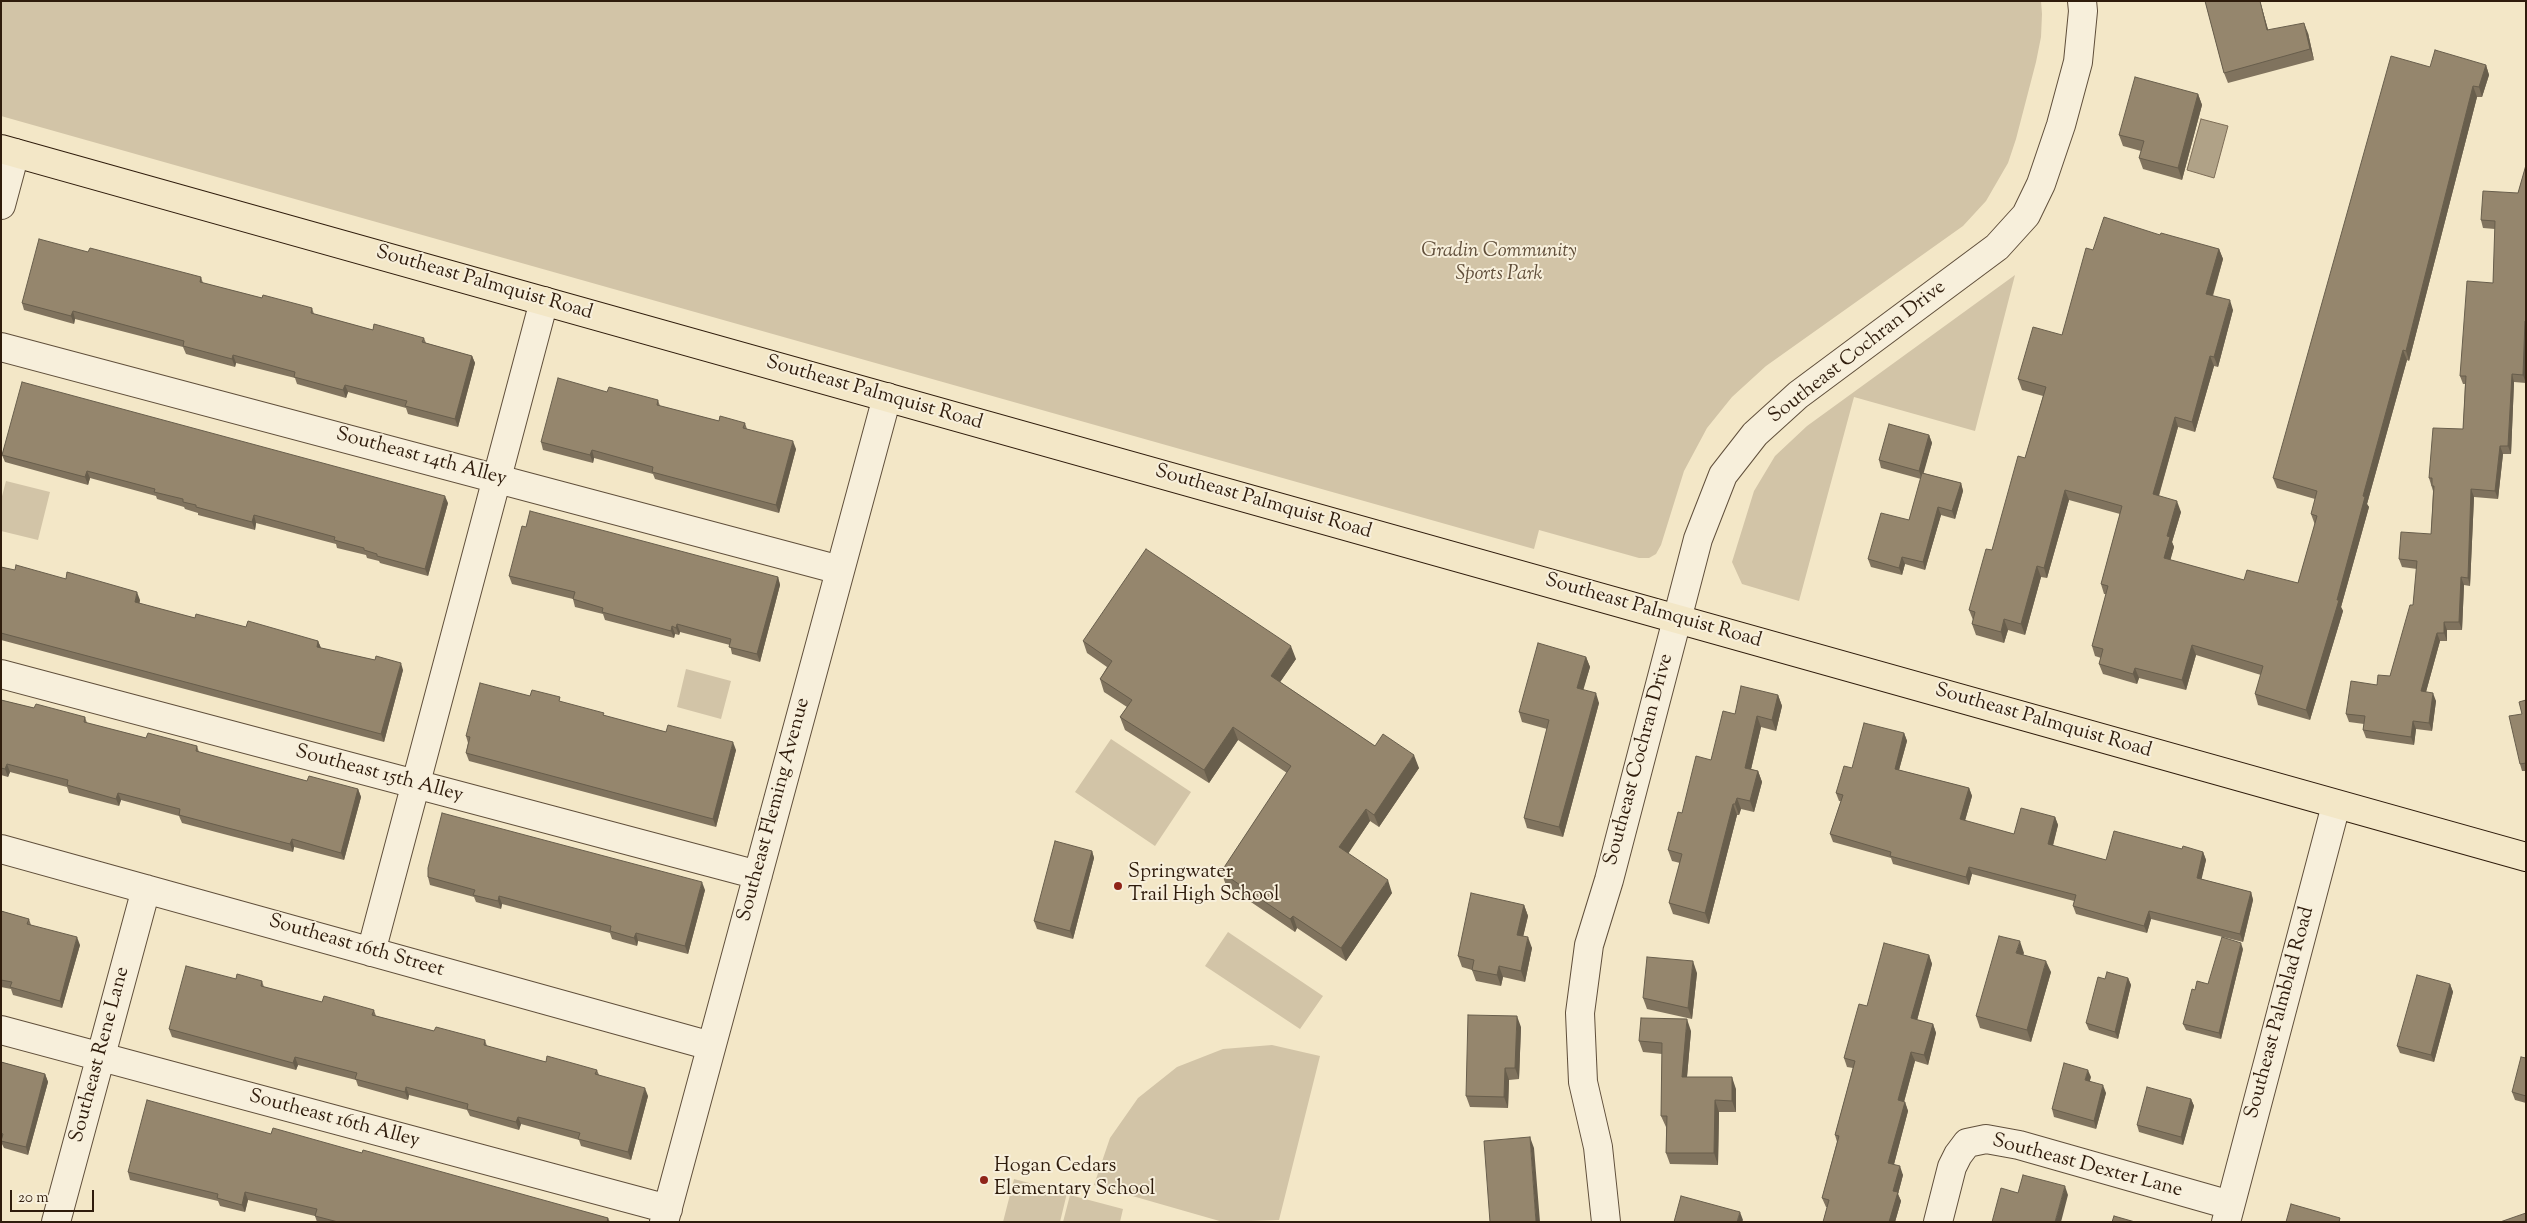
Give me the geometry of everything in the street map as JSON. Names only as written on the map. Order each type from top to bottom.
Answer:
[{"type":"main road","name":"Southeast Palmquist Road","points":[[8,151],[2526,857]]},
{"type":"street","name":"Southeast Cochran Drive","points":[[1606,1222],[1598,1147],[1583,1082],[1581,1003],[1589,945],[1609,880],[1698,539],[1723,475],[1755,434],[1798,395],[1997,247],[2026,215],[2041,184],[2053,151],[2078,62],[2083,11],[2082,1]]},
{"type":"street","points":[[1,205],[8,151]]},
{"type":"street","points":[[371,952],[544,301]]},
{"type":"street","name":"Southeast 14th Alley","points":[[1,347],[840,570]]},
{"type":"street","name":"Southeast Fleming Avenue","points":[[666,1215],[887,397]]},
{"type":"street","name":"Southeast 15th Alley","points":[[1,674],[758,875]]},
{"type":"street","name":"Southeast Palmblad Road","points":[[2228,1214],[2336,805]]},
{"type":"street","name":"Southeast 16th Street","points":[[1,848],[712,1046]]},
{"type":"street","name":"Southeast Rene Lane","points":[[56,1222],[146,889]]},
{"type":"street","name":"Southeast 16th Alley","points":[[1,1030],[666,1215]]},
{"type":"street","name":"Southeast Dexter Lane","points":[[1938,1222],[1952,1167],[1958,1155],[1968,1143],[1986,1139],[2019,1145],[2228,1214]]},
{"type":"green space","name":"Gradin Community Sports Park","points":[[1,1],[2041,1],[2042,14],[2041,37],[2036,62],[2016,139],[2008,163],[1986,201],[1963,226],[1766,366],[1732,397],[1707,428],[1684,471],[1661,545],[1656,554],[1649,558],[1639,558],[1539,530],[1534,549],[1,116]]},
{"type":"green space","points":[[2015,275],[1975,431],[1854,397],[1799,601],[1742,584],[1732,562],[1754,491],[1775,456],[1807,426]]},
{"type":"green space","points":[[6,481],[50,492],[38,540],[1,531],[1,500]]},
{"type":"green space","points":[[686,669],[731,681],[721,719],[677,707]]},
{"type":"green space","points":[[1111,739],[1191,792],[1155,846],[1075,792]]},
{"type":"green space","points":[[1228,932],[1323,996],[1300,1029],[1205,966]]},
{"type":"green space","points":[[1272,1045],[1320,1056],[1279,1220],[1223,1222],[1094,1185],[1110,1138],[1138,1098],[1177,1067],[1223,1049]]},
{"type":"green space","points":[[1014,1179],[1067,1193],[1060,1222],[1003,1222]]},
{"type":"green space","points":[[1070,1195],[1123,1209],[1120,1222],[1063,1222]]},
{"type":"shaded area","points":[[2201,119],[2228,126],[2214,178],[2187,170]]},
{"type":"building","points":[[2205,1],[2260,1],[2267,30],[2304,23],[2310,49],[2224,73]]},
{"type":"building","points":[[2435,50],[2486,65],[2479,87],[2473,86],[2406,351],[2403,350],[2363,496],[2365,497],[2337,600],[2339,600],[2306,710],[2255,694],[2263,666],[2192,645],[2182,680],[2135,668],[2133,674],[2099,664],[2103,649],[2092,646],[2108,586],[2101,584],[2122,506],[2065,490],[2044,568],[2037,566],[2021,624],[2004,619],[2001,632],[1972,624],[1975,612],[1969,610],[1986,549],[1992,550],[2018,456],[2025,458],[2046,387],[2018,379],[2033,327],[2062,335],[2086,248],[2093,250],[2104,217],[2160,235],[2161,233],[2219,249],[2206,294],[2230,300],[2214,357],[2210,356],[2192,422],[2175,417],[2153,494],[2177,501],[2167,536],[2170,537],[2164,558],[2244,580],[2247,570],[2298,583],[2317,516],[2311,514],[2317,491],[2273,478],[2391,56],[2430,67]]},
{"type":"building","points":[[2135,77],[2198,94],[2178,168],[2139,158],[2144,141],[2119,135]]},
{"type":"building","points":[[2526,165],[2526,321],[2523,375],[2512,374],[2508,446],[2500,446],[2495,491],[2471,489],[2468,578],[2461,577],[2459,622],[2444,622],[2444,633],[2437,633],[2421,691],[2433,693],[2429,723],[2413,721],[2411,737],[2363,730],[2365,716],[2346,714],[2351,681],[2377,685],[2378,675],[2390,676],[2410,605],[2413,605],[2417,561],[2399,559],[2401,532],[2431,534],[2434,486],[2432,486],[2432,478],[2429,478],[2433,428],[2463,429],[2466,376],[2460,376],[2467,281],[2493,283],[2495,221],[2481,220],[2483,191],[2518,193]]},
{"type":"building","points":[[39,239],[88,252],[90,248],[201,277],[200,282],[262,298],[263,295],[312,308],[311,313],[373,330],[374,324],[424,338],[422,342],[472,356],[455,419],[405,406],[407,401],[345,385],[343,390],[294,377],[295,372],[233,355],[232,359],[183,346],[184,341],[73,311],[71,316],[22,303]]},
{"type":"building","points":[[558,378],[607,392],[609,387],[658,400],[657,405],[719,421],[720,416],[745,423],[743,428],[793,441],[776,505],[652,472],[653,467],[592,450],[590,455],[541,442]]},
{"type":"building","points":[[22,382],[445,496],[425,569],[377,556],[377,554],[364,550],[364,548],[334,540],[335,537],[254,515],[252,522],[196,507],[196,505],[183,502],[183,499],[154,492],[155,489],[87,471],[85,477],[2,455]]},
{"type":"building","points":[[1889,424],[1929,435],[1919,471],[1879,460]]},
{"type":"building","points":[[1922,473],[1961,483],[1952,511],[1938,507],[1923,562],[1902,557],[1899,568],[1868,559],[1881,513],[1909,520]]},
{"type":"building","points":[[530,511],[778,577],[757,654],[729,647],[731,639],[677,624],[676,628],[672,626],[671,631],[602,612],[603,608],[573,599],[575,592],[509,576],[522,526],[526,527]]},
{"type":"building","points":[[1146,549],[1291,646],[1271,676],[1375,746],[1383,734],[1414,755],[1374,815],[1366,809],[1339,847],[1388,880],[1341,948],[1293,916],[1290,919],[1221,872],[1291,766],[1233,727],[1204,770],[1120,717],[1132,700],[1100,679],[1112,661],[1083,641]]},
{"type":"building","points":[[16,565],[66,579],[67,572],[137,592],[135,602],[195,618],[196,614],[246,627],[248,621],[318,641],[317,647],[375,660],[376,656],[401,663],[381,734],[1,633],[1,567],[15,570]]},
{"type":"building","points":[[1538,643],[1586,657],[1577,688],[1596,693],[1559,827],[1524,818],[1549,720],[1519,712]]},
{"type":"building","points":[[480,683],[530,696],[532,690],[560,697],[559,701],[666,732],[668,725],[733,742],[713,819],[466,753],[470,737],[466,736]]},
{"type":"building","points":[[1741,686],[1778,695],[1772,720],[1757,716],[1745,768],[1758,771],[1750,801],[1737,798],[1735,804],[1733,804],[1705,913],[1669,903],[1682,854],[1668,850],[1678,812],[1682,813],[1696,756],[1711,760],[1723,711],[1735,714]]},
{"type":"building","points":[[1,700],[34,708],[36,704],[85,717],[84,722],[146,738],[148,733],[197,746],[196,751],[307,781],[309,776],[358,789],[341,853],[292,839],[290,844],[179,815],[180,809],[118,793],[116,799],[67,785],[68,780],[7,764],[5,769],[1,768]]},
{"type":"building","points":[[2526,700],[2526,763],[2520,764],[2509,716],[2522,714],[2519,702]]},
{"type":"building","points":[[1864,723],[1904,733],[1895,769],[1969,788],[1960,819],[2014,834],[2021,808],[2055,817],[2048,844],[2106,860],[2114,831],[2182,849],[2183,846],[2203,852],[2197,878],[2251,892],[2240,934],[2149,911],[2144,926],[2073,906],[2076,895],[1969,867],[1966,877],[1890,856],[1891,852],[1830,834],[1843,795],[1836,793],[1844,766],[1852,768]]},
{"type":"building","points":[[442,813],[702,882],[685,946],[636,933],[634,938],[610,931],[611,926],[499,896],[498,901],[473,895],[475,890],[428,877],[428,868]]},
{"type":"building","points":[[1055,841],[1092,851],[1070,931],[1034,921]]},
{"type":"building","points":[[1471,893],[1524,905],[1517,935],[1528,937],[1521,971],[1499,966],[1497,975],[1472,970],[1474,960],[1458,956]]},
{"type":"building","points":[[1,911],[29,919],[27,924],[77,937],[60,1001],[10,987],[12,982],[1,980]]},
{"type":"building","points":[[1999,936],[2020,941],[2016,953],[2046,961],[2027,1030],[1976,1016]]},
{"type":"building","points":[[2222,937],[2241,943],[2219,1033],[2183,1024],[2192,989],[2195,990],[2197,981],[2208,984]]},
{"type":"building","points":[[1884,943],[1929,955],[1911,1018],[1933,1024],[1924,1055],[1911,1052],[1898,1100],[1905,1102],[1888,1163],[1900,1166],[1893,1191],[1898,1192],[1889,1222],[1823,1222],[1829,1200],[1822,1198],[1839,1136],[1835,1135],[1855,1061],[1844,1058],[1859,1004],[1867,1006]]},
{"type":"building","points":[[1647,957],[1693,961],[1688,1008],[1643,998]]},
{"type":"building","points":[[186,966],[236,979],[237,974],[262,981],[261,986],[322,1002],[324,996],[374,1010],[372,1015],[434,1031],[436,1027],[485,1040],[484,1045],[546,1062],[547,1056],[597,1070],[595,1074],[645,1088],[628,1152],[578,1139],[580,1133],[518,1117],[516,1122],[467,1109],[468,1104],[406,1087],[405,1092],[355,1079],[357,1073],[295,1057],[293,1063],[169,1029]]},
{"type":"building","points":[[2107,972],[2128,978],[2115,1032],[2086,1023],[2098,977],[2105,979]]},
{"type":"building","points":[[2417,975],[2450,984],[2431,1055],[2397,1046]]},
{"type":"building","points":[[1468,1015],[1517,1016],[1515,1068],[1505,1068],[1504,1097],[1466,1096]]},
{"type":"building","points":[[1641,1018],[1687,1019],[1682,1077],[1732,1077],[1732,1101],[1715,1100],[1714,1153],[1666,1153],[1667,1116],[1661,1116],[1662,1043],[1639,1041]]},
{"type":"building","points":[[2521,1057],[2526,1058],[2526,1096],[2512,1092]]},
{"type":"building","points":[[1,1062],[45,1074],[26,1147],[1,1141],[3,1134],[1,1133]]},
{"type":"building","points":[[2064,1063],[2088,1070],[2085,1080],[2103,1085],[2094,1121],[2052,1109]]},
{"type":"building","points":[[2147,1087],[2191,1099],[2181,1137],[2137,1125]]},
{"type":"building","points":[[147,1100],[271,1134],[273,1128],[362,1153],[363,1150],[608,1218],[607,1222],[338,1222],[315,1216],[317,1209],[245,1192],[242,1205],[217,1198],[218,1194],[128,1172]]},
{"type":"building","points":[[1530,1137],[1536,1222],[1490,1222],[1484,1141]]},
{"type":"building","points":[[2023,1175],[2065,1186],[2055,1222],[1992,1222],[2001,1188],[2018,1193]]},
{"type":"building","points":[[1681,1196],[1740,1212],[1737,1222],[1674,1222]]},
{"type":"building","points":[[2291,1204],[2340,1218],[2339,1222],[2286,1222]]},
{"type":"building","points":[[2526,1213],[2526,1222],[2500,1222]]},
{"type":"building","points":[[2114,1216],[2135,1222],[2112,1222]]},
{"type":"place","name":"Springwater Trail High School","points":[[1118,886]]},
{"type":"place","name":"Hogan Cedars Elementary School","points":[[984,1180]]}]
